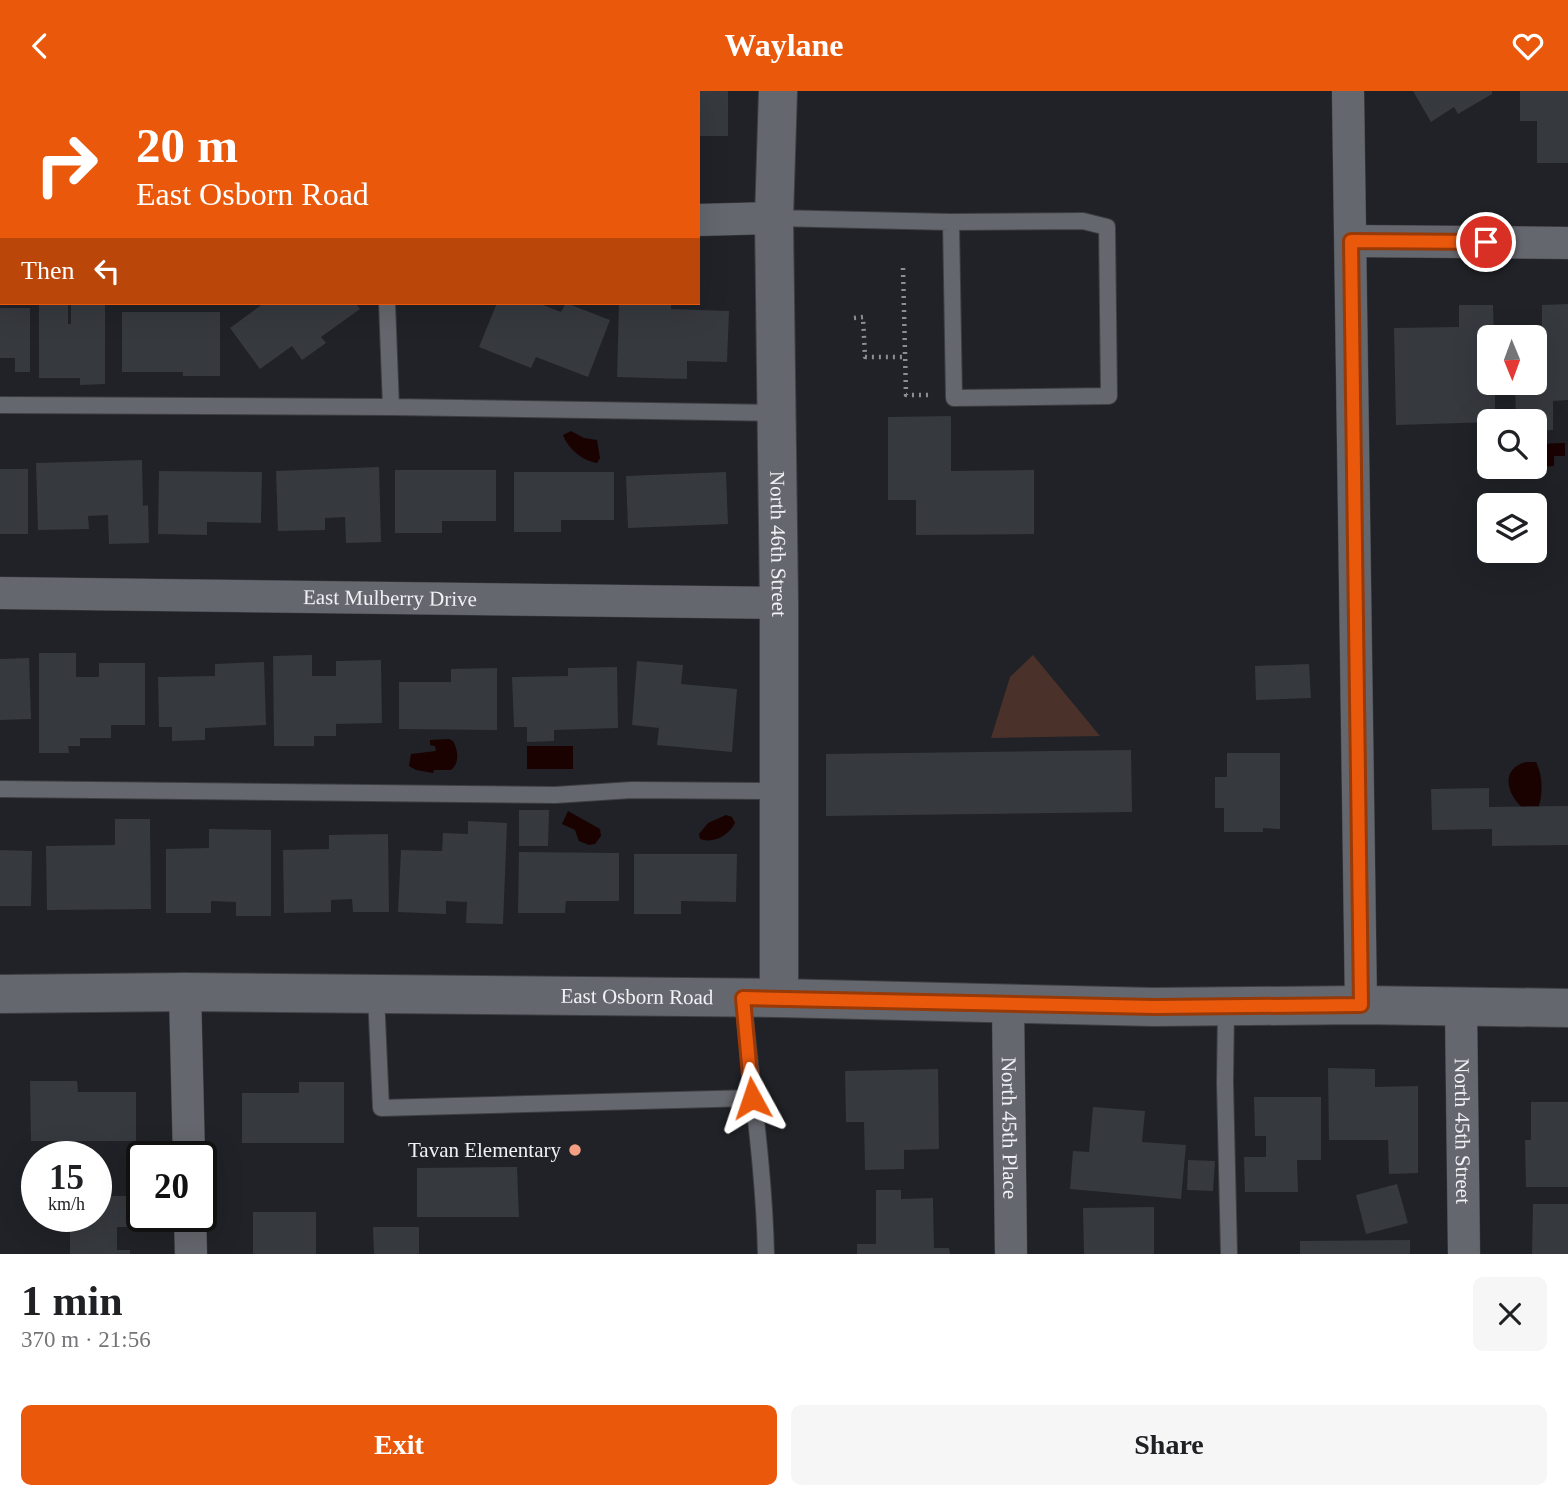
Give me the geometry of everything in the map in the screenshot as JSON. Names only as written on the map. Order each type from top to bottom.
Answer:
[{"type":"street","name":"North 46th Street","points":[[761,998],[779,791],[775,218],[778,91]]},
{"type":"street","points":[[1348,91],[1361,1005]]},
{"type":"street","points":[[700,219],[775,218]]},
{"type":"street","points":[[1351,241],[1568,243]]},
{"type":"street","name":"East Mulberry Drive","points":[[0,593],[779,603]]},
{"type":"street","points":[[185,992],[189,1141]]},
{"type":"street","name":"East Osborn Road","points":[[0,994],[185,992],[761,998],[1226,1007],[1361,1005],[1568,1008]]},
{"type":"street","name":"North 45th Place","points":[[1008,1004],[1011,1254]]},
{"type":"street","name":"North 45th Street","points":[[1461,1007],[1464,1254]]},
{"type":"street","points":[[190,1232],[191,1254]]},
{"type":"lane","points":[[775,218],[951,222],[1083,221],[1107,227],[1109,396],[954,398],[951,222]]},
{"type":"lane","points":[[387,305],[391,407]]},
{"type":"lane","points":[[0,405],[776,413]]},
{"type":"lane","points":[[0,789],[555,795],[632,790],[779,791]]},
{"type":"lane","points":[[376,995],[381,1108],[752,1098]]},
{"type":"lane","points":[[761,998],[752,1098],[765,1197],[766,1254]]},
{"type":"lane","points":[[1226,1007],[1228,1254]]},
{"type":"path","points":[[903,268],[905,395],[939,395]]},
{"type":"path","points":[[854,318],[863,317],[865,357],[905,357]]},
{"type":"shaded area","points":[[571,431],[584,438],[597,440],[600,458],[597,463],[581,457],[568,445],[563,435]]},
{"type":"shaded area","points":[[1565,443],[1565,456],[1554,456],[1554,466],[1547,466],[1547,444]]},
{"type":"shaded area","points":[[1033,655],[1100,736],[991,738],[1010,677]]},
{"type":"shaded area","points":[[430,740],[453,741],[457,752],[456,764],[451,770],[434,770],[433,773],[409,766],[411,754],[436,751],[435,746],[430,745]]},
{"type":"shaded area","points":[[527,746],[573,746],[573,769],[527,769]]},
{"type":"shaded area","points":[[1526,762],[1536,762],[1540,773],[1541,797],[1538,809],[1525,810],[1510,791],[1509,777],[1512,770]]},
{"type":"shaded area","points":[[568,811],[600,829],[601,836],[595,844],[579,841],[575,830],[562,824]]},
{"type":"shaded area","points":[[726,815],[732,817],[735,823],[729,831],[716,839],[700,839],[699,834],[708,823]]},
{"type":"building","points":[[700,91],[728,91],[728,136],[700,136]]},
{"type":"building","points":[[1413,91],[1492,91],[1492,94],[1458,114],[1454,107],[1431,122]]},
{"type":"building","points":[[1520,91],[1568,91],[1568,163],[1537,163],[1537,121],[1520,121]]},
{"type":"building","points":[[1568,304],[1568,400],[1553,401],[1553,430],[1547,430],[1547,409],[1516,409],[1515,395],[1547,395],[1547,325],[1542,325],[1542,305]]},
{"type":"building","points":[[39,305],[68,305],[68,324],[71,324],[71,305],[105,305],[105,384],[80,385],[80,378],[39,378]]},
{"type":"building","points":[[261,305],[357,305],[360,309],[321,337],[326,343],[302,360],[292,346],[260,369],[230,328]]},
{"type":"building","points":[[496,305],[543,305],[561,312],[565,305],[571,305],[610,320],[588,377],[536,357],[531,368],[479,347]]},
{"type":"building","points":[[619,305],[671,305],[671,309],[729,311],[727,362],[687,361],[687,379],[617,377]]},
{"type":"building","points":[[1459,305],[1493,305],[1494,325],[1477,325],[1477,395],[1495,395],[1495,409],[1477,409],[1477,423],[1396,425],[1394,328],[1459,327]]},
{"type":"building","points":[[0,308],[30,308],[30,372],[15,372],[15,358],[0,358]]},
{"type":"building","points":[[122,312],[220,312],[220,376],[183,376],[183,372],[122,372]]},
{"type":"building","points":[[951,416],[951,471],[1034,470],[1034,534],[916,535],[916,500],[888,500],[888,417]]},
{"type":"building","points":[[142,460],[143,506],[148,505],[149,543],[109,544],[108,515],[88,516],[89,529],[38,530],[36,463]]},
{"type":"building","points":[[379,467],[381,542],[346,543],[345,517],[325,518],[325,530],[278,531],[276,471]]},
{"type":"building","points":[[0,469],[28,469],[28,534],[0,534]]},
{"type":"building","points":[[395,470],[496,470],[496,521],[442,521],[442,533],[395,533]]},
{"type":"building","points":[[159,471],[262,472],[261,523],[207,522],[207,535],[158,534]]},
{"type":"building","points":[[514,472],[614,472],[614,520],[561,520],[561,532],[514,532]]},
{"type":"building","points":[[726,472],[728,524],[628,528],[626,476]]},
{"type":"building","points":[[39,653],[76,653],[76,677],[99,677],[99,663],[145,663],[145,725],[111,725],[111,738],[80,738],[80,746],[68,746],[69,753],[39,753]]},
{"type":"building","points":[[312,655],[312,676],[336,676],[336,661],[381,660],[382,723],[336,724],[336,736],[314,736],[314,746],[274,746],[273,656]]},
{"type":"building","points":[[29,658],[31,719],[0,720],[0,659]]},
{"type":"building","points":[[637,661],[683,665],[681,684],[737,689],[732,752],[657,745],[659,728],[632,725]]},
{"type":"building","points":[[264,662],[266,725],[205,728],[205,740],[172,741],[172,727],[159,727],[158,677],[215,676],[215,664]]},
{"type":"building","points":[[1309,664],[1311,698],[1256,700],[1255,666]]},
{"type":"building","points":[[617,667],[618,728],[554,730],[554,741],[527,742],[527,727],[514,727],[512,677],[568,676],[568,668]]},
{"type":"building","points":[[497,668],[497,730],[399,729],[399,682],[451,682],[451,669]]},
{"type":"building","points":[[1131,750],[1132,812],[826,816],[826,754]]},
{"type":"building","points":[[1227,753],[1280,753],[1280,829],[1224,832],[1224,808],[1215,808],[1215,777],[1227,777]]},
{"type":"building","points":[[1489,788],[1489,807],[1568,806],[1568,845],[1492,846],[1492,829],[1432,830],[1431,789]]},
{"type":"building","points":[[519,810],[549,810],[548,846],[519,846]]},
{"type":"building","points":[[115,819],[150,819],[151,909],[47,910],[46,846],[115,845]]},
{"type":"building","points":[[468,821],[507,823],[503,924],[466,923],[467,902],[446,901],[446,914],[398,912],[401,850],[442,851],[443,833],[468,834]]},
{"type":"building","points":[[209,829],[271,830],[271,916],[236,916],[236,902],[211,901],[211,913],[166,913],[166,849],[209,848]]},
{"type":"building","points":[[388,834],[389,912],[353,912],[352,899],[331,900],[331,912],[284,913],[283,850],[329,849],[329,835]]},
{"type":"building","points":[[0,850],[32,851],[31,906],[0,906]]},
{"type":"building","points":[[519,852],[619,853],[619,901],[566,901],[565,913],[518,913]]},
{"type":"building","points":[[634,854],[737,854],[736,902],[681,901],[681,914],[634,914]]},
{"type":"building","points":[[1328,1068],[1375,1069],[1375,1087],[1418,1086],[1418,1173],[1389,1174],[1388,1140],[1329,1140]]},
{"type":"building","points":[[938,1069],[939,1149],[904,1150],[904,1169],[865,1170],[864,1122],[846,1122],[845,1071]]},
{"type":"building","points":[[30,1081],[77,1081],[78,1092],[136,1092],[136,1141],[31,1141]]},
{"type":"building","points":[[299,1082],[344,1082],[344,1143],[242,1143],[242,1093],[299,1093]]},
{"type":"building","points":[[1254,1097],[1321,1097],[1321,1160],[1297,1160],[1298,1192],[1245,1192],[1244,1157],[1266,1157],[1266,1136],[1255,1136]]},
{"type":"building","points":[[1531,1102],[1568,1102],[1568,1187],[1526,1187],[1525,1140],[1531,1140]]},
{"type":"building","points":[[1093,1107],[1145,1111],[1142,1142],[1186,1145],[1181,1199],[1070,1189],[1073,1151],[1089,1152]]},
{"type":"building","points":[[1188,1160],[1215,1161],[1213,1191],[1187,1190]]},
{"type":"building","points":[[517,1167],[519,1217],[417,1217],[417,1168]]},
{"type":"building","points":[[1397,1184],[1408,1223],[1366,1234],[1356,1195]]},
{"type":"building","points":[[876,1190],[901,1190],[901,1199],[933,1198],[934,1248],[949,1248],[950,1254],[857,1254],[857,1244],[876,1244]]},
{"type":"building","points":[[112,1196],[126,1196],[126,1227],[117,1227],[117,1250],[130,1250],[130,1254],[70,1254],[70,1232],[112,1232]]},
{"type":"building","points":[[1533,1204],[1568,1204],[1568,1254],[1532,1254]]},
{"type":"building","points":[[1154,1207],[1154,1254],[1084,1254],[1083,1208]]},
{"type":"building","points":[[253,1212],[316,1212],[316,1254],[253,1254]]},
{"type":"building","points":[[373,1227],[419,1227],[419,1254],[374,1254]]},
{"type":"building","points":[[1410,1240],[1410,1254],[1300,1254],[1300,1241]]},
{"type":"place","name":"Tavan Elementary","points":[[575,1150]]},
{"type":"route","points":[[752,1098],[743,998],[1154,1007],[1361,1005],[1351,241],[1486,242]]}]
